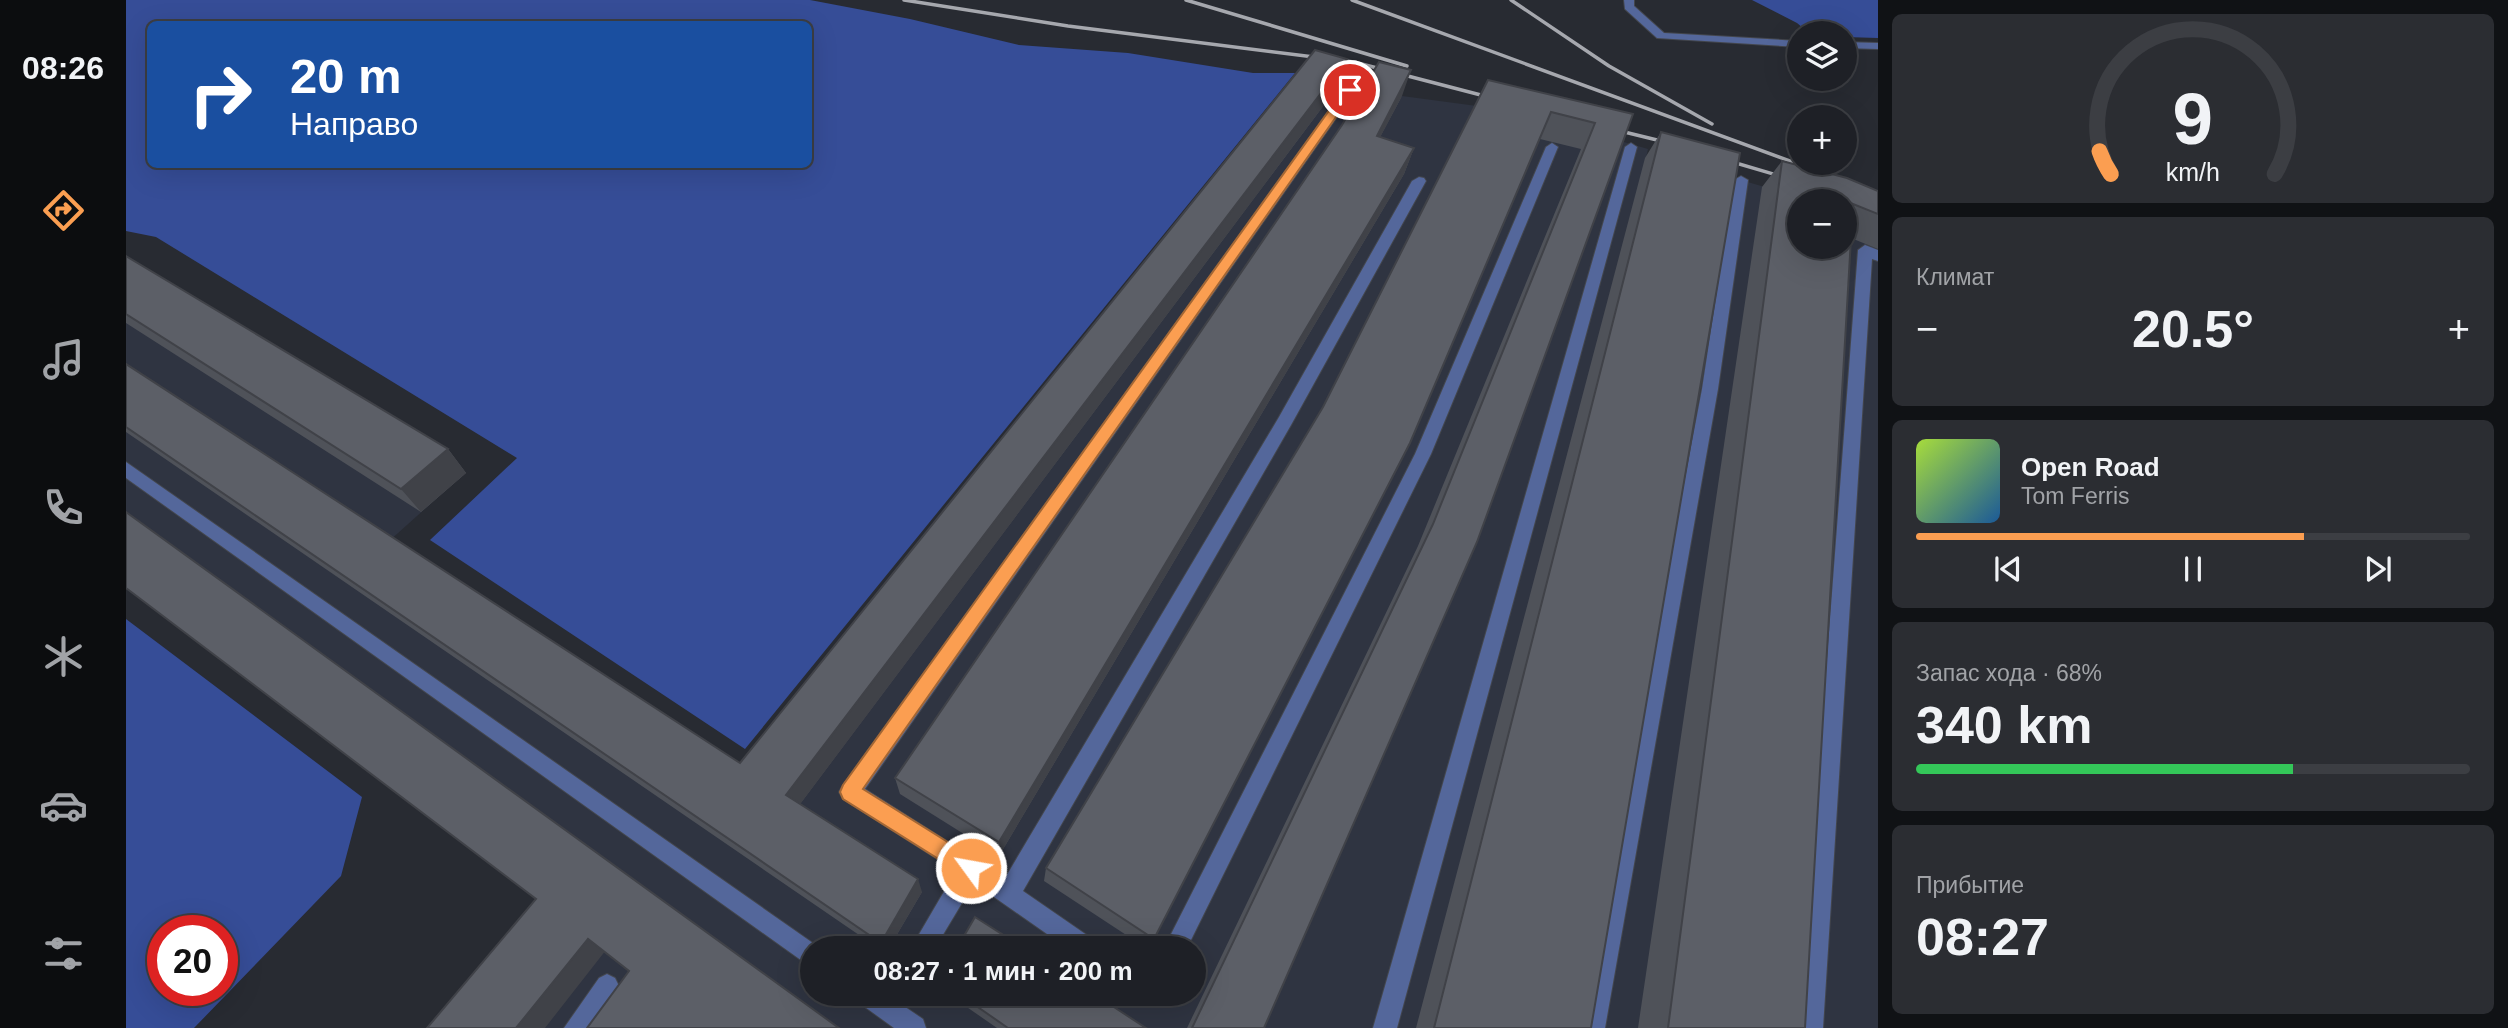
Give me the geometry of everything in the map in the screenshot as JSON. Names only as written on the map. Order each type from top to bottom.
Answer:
[{"type":"lane","points":[[1629,0],[1629,7],[1661,36],[1787,43]]},
{"type":"lane","points":[[1857,45],[1878,46]]},
{"type":"lane","points":[[1068,936],[971,868],[850,792],[1350,90]]},
{"type":"lane","points":[[1181,936],[1423,454],[1552,147]]},
{"type":"lane","points":[[1385,1028],[1631,147]]},
{"type":"lane","points":[[1593,1028],[1710,389],[1741,180]]},
{"type":"lane","points":[[1008,895],[1285,421],[1419,181]]},
{"type":"lane","points":[[1817,1026],[1865,250],[1878,256]]},
{"type":"lane","points":[[126,469],[800,947]]},
{"type":"lane","points":[[929,936],[971,868]]},
{"type":"lane","points":[[576,1028],[607,986]]},
{"type":"lane","points":[[894,1006],[914,1028]]},
{"type":"shaded area","points":[[126,0],[810,0],[910,19],[1019,45],[1128,53],[1253,73],[1295,73],[745,749],[430,540],[517,458],[156,237],[126,231]]},
{"type":"shaded area","points":[[1752,0],[1878,0],[1878,38],[1857,37],[1857,21],[1793,21]]},
{"type":"shaded area","points":[[1342,80],[1402,96],[1477,106],[1617,140],[1648,149],[1646,158],[1787,193],[1787,259],[1857,259],[1857,217],[1878,226],[1878,1028],[460,1028],[556,911],[126,585],[126,267],[465,473],[388,542],[751,780]]},
{"type":"shaded area","points":[[126,619],[362,797],[341,876],[238,983],[238,915],[147,915],[147,1006],[215,1006],[194,1028],[126,1028]]},
{"type":"building","points":[[1315,50],[1347,59],[786,795],[918,879],[885,936],[871,936],[126,427],[126,364],[740,763]]},
{"type":"building","points":[[1379,62],[1411,70],[1377,136],[1414,148],[999,842],[895,778],[1342,125]]},
{"type":"building","points":[[1488,80],[1633,114],[1477,542],[1264,1028],[1192,1028],[1203,1006],[1206,1006],[1206,999],[1433,524],[1595,123],[1551,112],[1410,443],[1156,936],[1149,936],[1046,868],[1323,407]]},
{"type":"building","points":[[1661,132],[1740,153],[1591,1028],[1434,1028]]},
{"type":"building","points":[[1782,161],[1787,162],[1787,175],[1836,175],[1878,191],[1878,214],[1857,206],[1857,189],[1787,189],[1787,259],[1850,259],[1805,1028],[1668,1028]]},
{"type":"building","points":[[126,256],[448,449],[401,489],[126,314]]},
{"type":"building","points":[[126,512],[800,1000],[800,1006],[809,1006],[839,1028],[587,1028],[629,971],[588,939],[516,1028],[427,1028],[536,899],[126,588]]},
{"type":"building","points":[[975,917],[1005,936],[964,936]]},
{"type":"building","points":[[976,1006],[1112,1006],[1146,1028],[1008,1028]]},
{"type":"railway","points":[[904,0],[1068,26],[1354,62],[1500,100]]},
{"type":"railway","points":[[1186,0],[1407,66]]},
{"type":"railway","points":[[1352,0],[1787,160]]},
{"type":"railway","points":[[1511,0],[1609,66],[1712,124]]},
{"type":"railway","points":[[1608,128],[1657,140]]},
{"type":"railway","points":[[1719,158],[1790,179]]},
{"type":"route","points":[[971,868],[850,792],[1350,90]]}]
